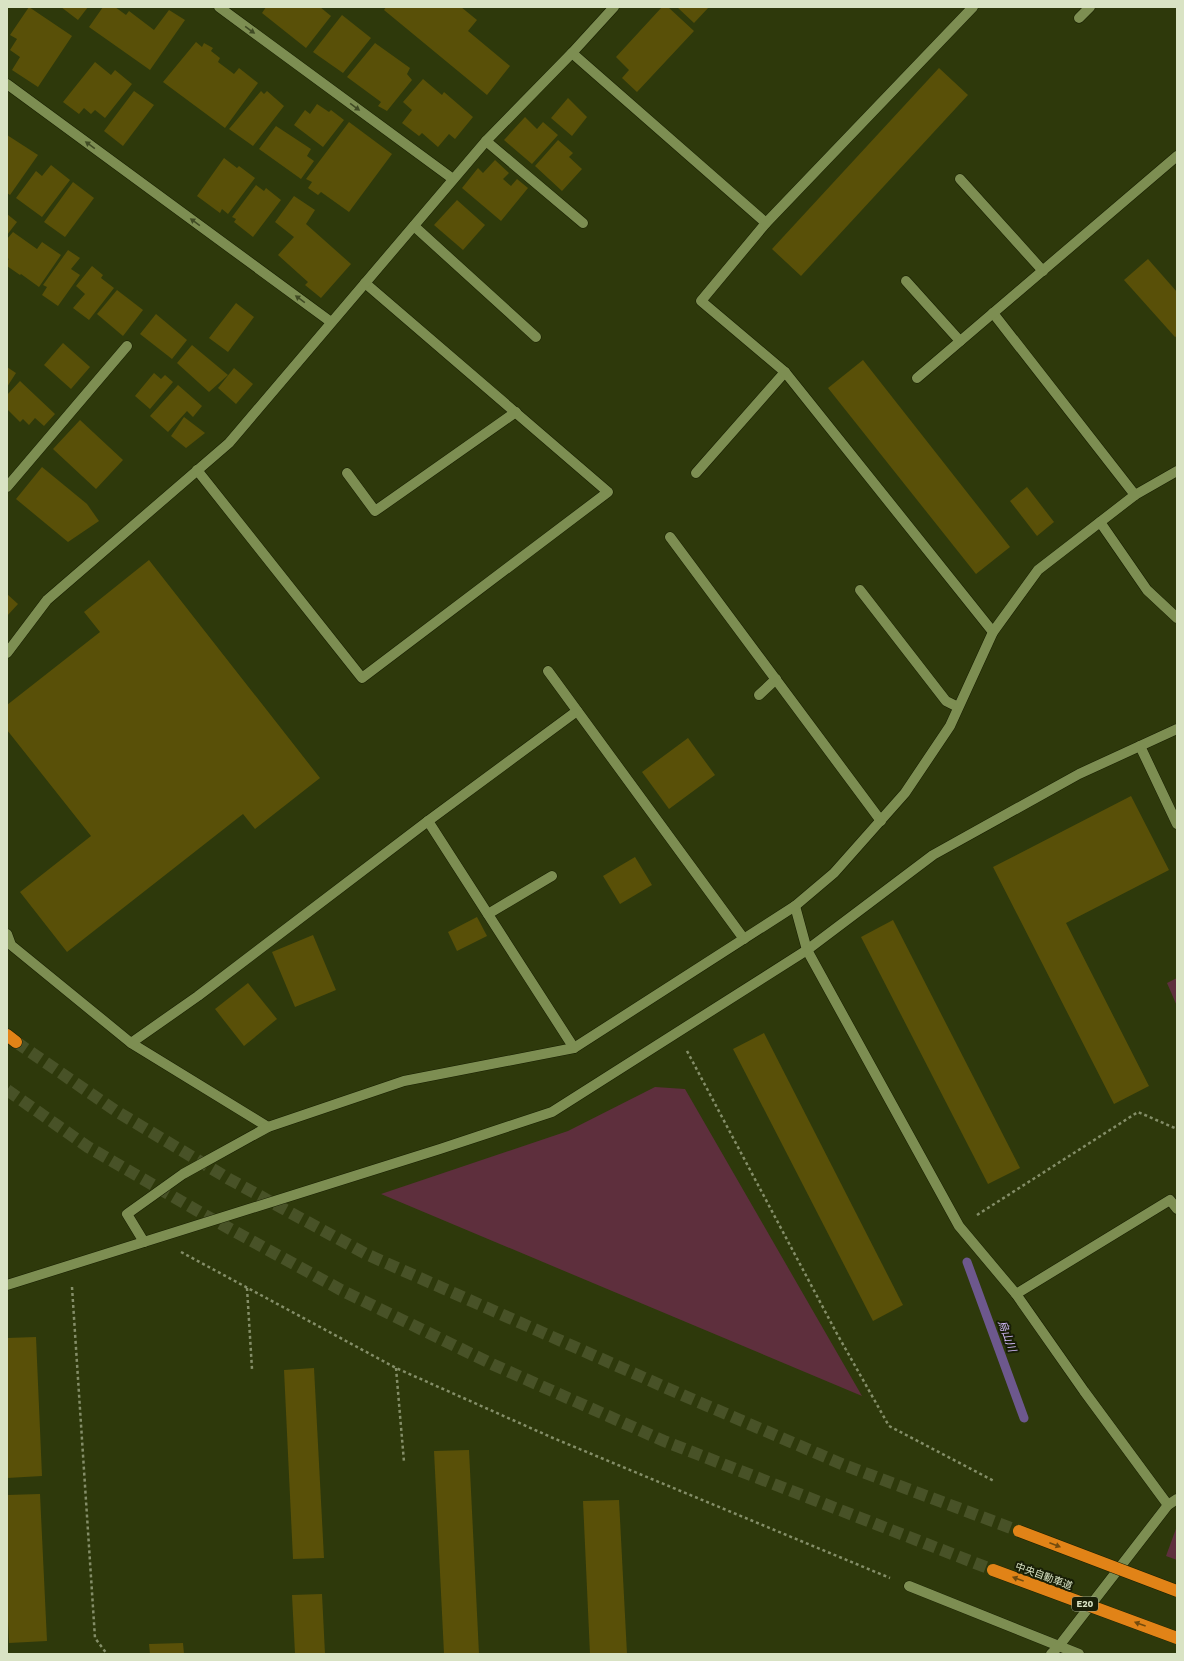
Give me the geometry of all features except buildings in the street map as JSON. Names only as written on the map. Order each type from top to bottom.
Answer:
[{"type":"highway","points":[[1019,1531],[1177,1591]]},
{"type":"highway","name":"中央自動車道","points":[[993,1570],[1177,1638]]},
{"type":"street","points":[[219,7],[453,179]]},
{"type":"street","points":[[7,653],[47,600],[229,443],[486,140],[614,7]]},
{"type":"street","points":[[973,7],[766,224],[701,301],[785,372],[993,632]]},
{"type":"street","points":[[1080,18],[1090,7]]},
{"type":"street","points":[[572,52],[766,224]]},
{"type":"street","points":[[7,84],[331,322]]},
{"type":"street","points":[[486,140],[584,223]]},
{"type":"street","points":[[917,378],[1177,156]]},
{"type":"street","points":[[960,179],[1042,271]]},
{"type":"street","points":[[414,226],[536,337]]},
{"type":"street","points":[[906,281],[960,341]]},
{"type":"street","points":[[197,470],[362,678],[608,492],[365,283]]},
{"type":"street","points":[[993,313],[1134,495]]},
{"type":"street","points":[[7,487],[127,346]]},
{"type":"street","points":[[696,474],[785,372]]},
{"type":"street","points":[[347,473],[375,511],[516,412]]},
{"type":"street","points":[[144,1242],[127,1214],[183,1174],[268,1127],[404,1081],[574,1048],[795,906],[834,873],[905,793],[950,726],[993,632],[1038,570],[1134,495],[1177,471]]},
{"type":"street","points":[[1100,522],[1147,590],[1177,618]]},
{"type":"street","points":[[670,537],[881,821]]},
{"type":"street","points":[[860,590],[946,701],[958,707]]},
{"type":"street","points":[[548,671],[744,939]]},
{"type":"street","points":[[759,695],[776,679]]},
{"type":"street","points":[[131,1043],[198,996],[428,821],[577,711]]},
{"type":"street","points":[[7,1285],[440,1149],[552,1112],[807,950],[933,855],[1079,774],[1177,729]]},
{"type":"street","points":[[1140,746],[1177,824]]},
{"type":"street","points":[[428,821],[574,1048]]},
{"type":"street","points":[[488,914],[552,876]]},
{"type":"street","points":[[795,906],[807,950],[959,1226],[1016,1294],[1084,1391],[1168,1505]]},
{"type":"street","points":[[7,934],[11,945],[131,1043],[268,1127]]},
{"type":"street","points":[[1016,1294],[1170,1200],[1177,1209]]},
{"type":"street","points":[[1051,1654],[1059,1646],[1168,1505],[1177,1499]]},
{"type":"street","points":[[908,1586],[1079,1654]]},
{"type":"path","points":[[677,1032],[836,1332],[888,1426],[994,1481]]},
{"type":"path","points":[[959,1226],[1138,1112],[1177,1129]]},
{"type":"path","points":[[156,1238],[396,1368],[553,1438],[908,1586]]},
{"type":"path","points":[[70,1265],[95,1638],[107,1654]]},
{"type":"path","points":[[247,1288],[252,1369]]},
{"type":"path","points":[[396,1368],[404,1462]]},
{"type":"shaded area","points":[[1177,978],[1177,1006],[1167,983]]},
{"type":"shaded area","points":[[655,1087],[685,1089],[862,1396],[381,1194],[568,1131]]},
{"type":"shaded area","points":[[1177,1526],[1177,1560],[1166,1556]]},
{"type":"waterway","name":"烏山川","points":[[967,1262],[1024,1418]]},
{"type":"tunnel","points":[[16,1042],[116,1111],[229,1179],[366,1254],[844,1465],[1019,1531]]},
{"type":"tunnel","points":[[7,1090],[88,1147],[203,1214],[341,1290],[494,1365],[664,1441],[993,1570]]}]
